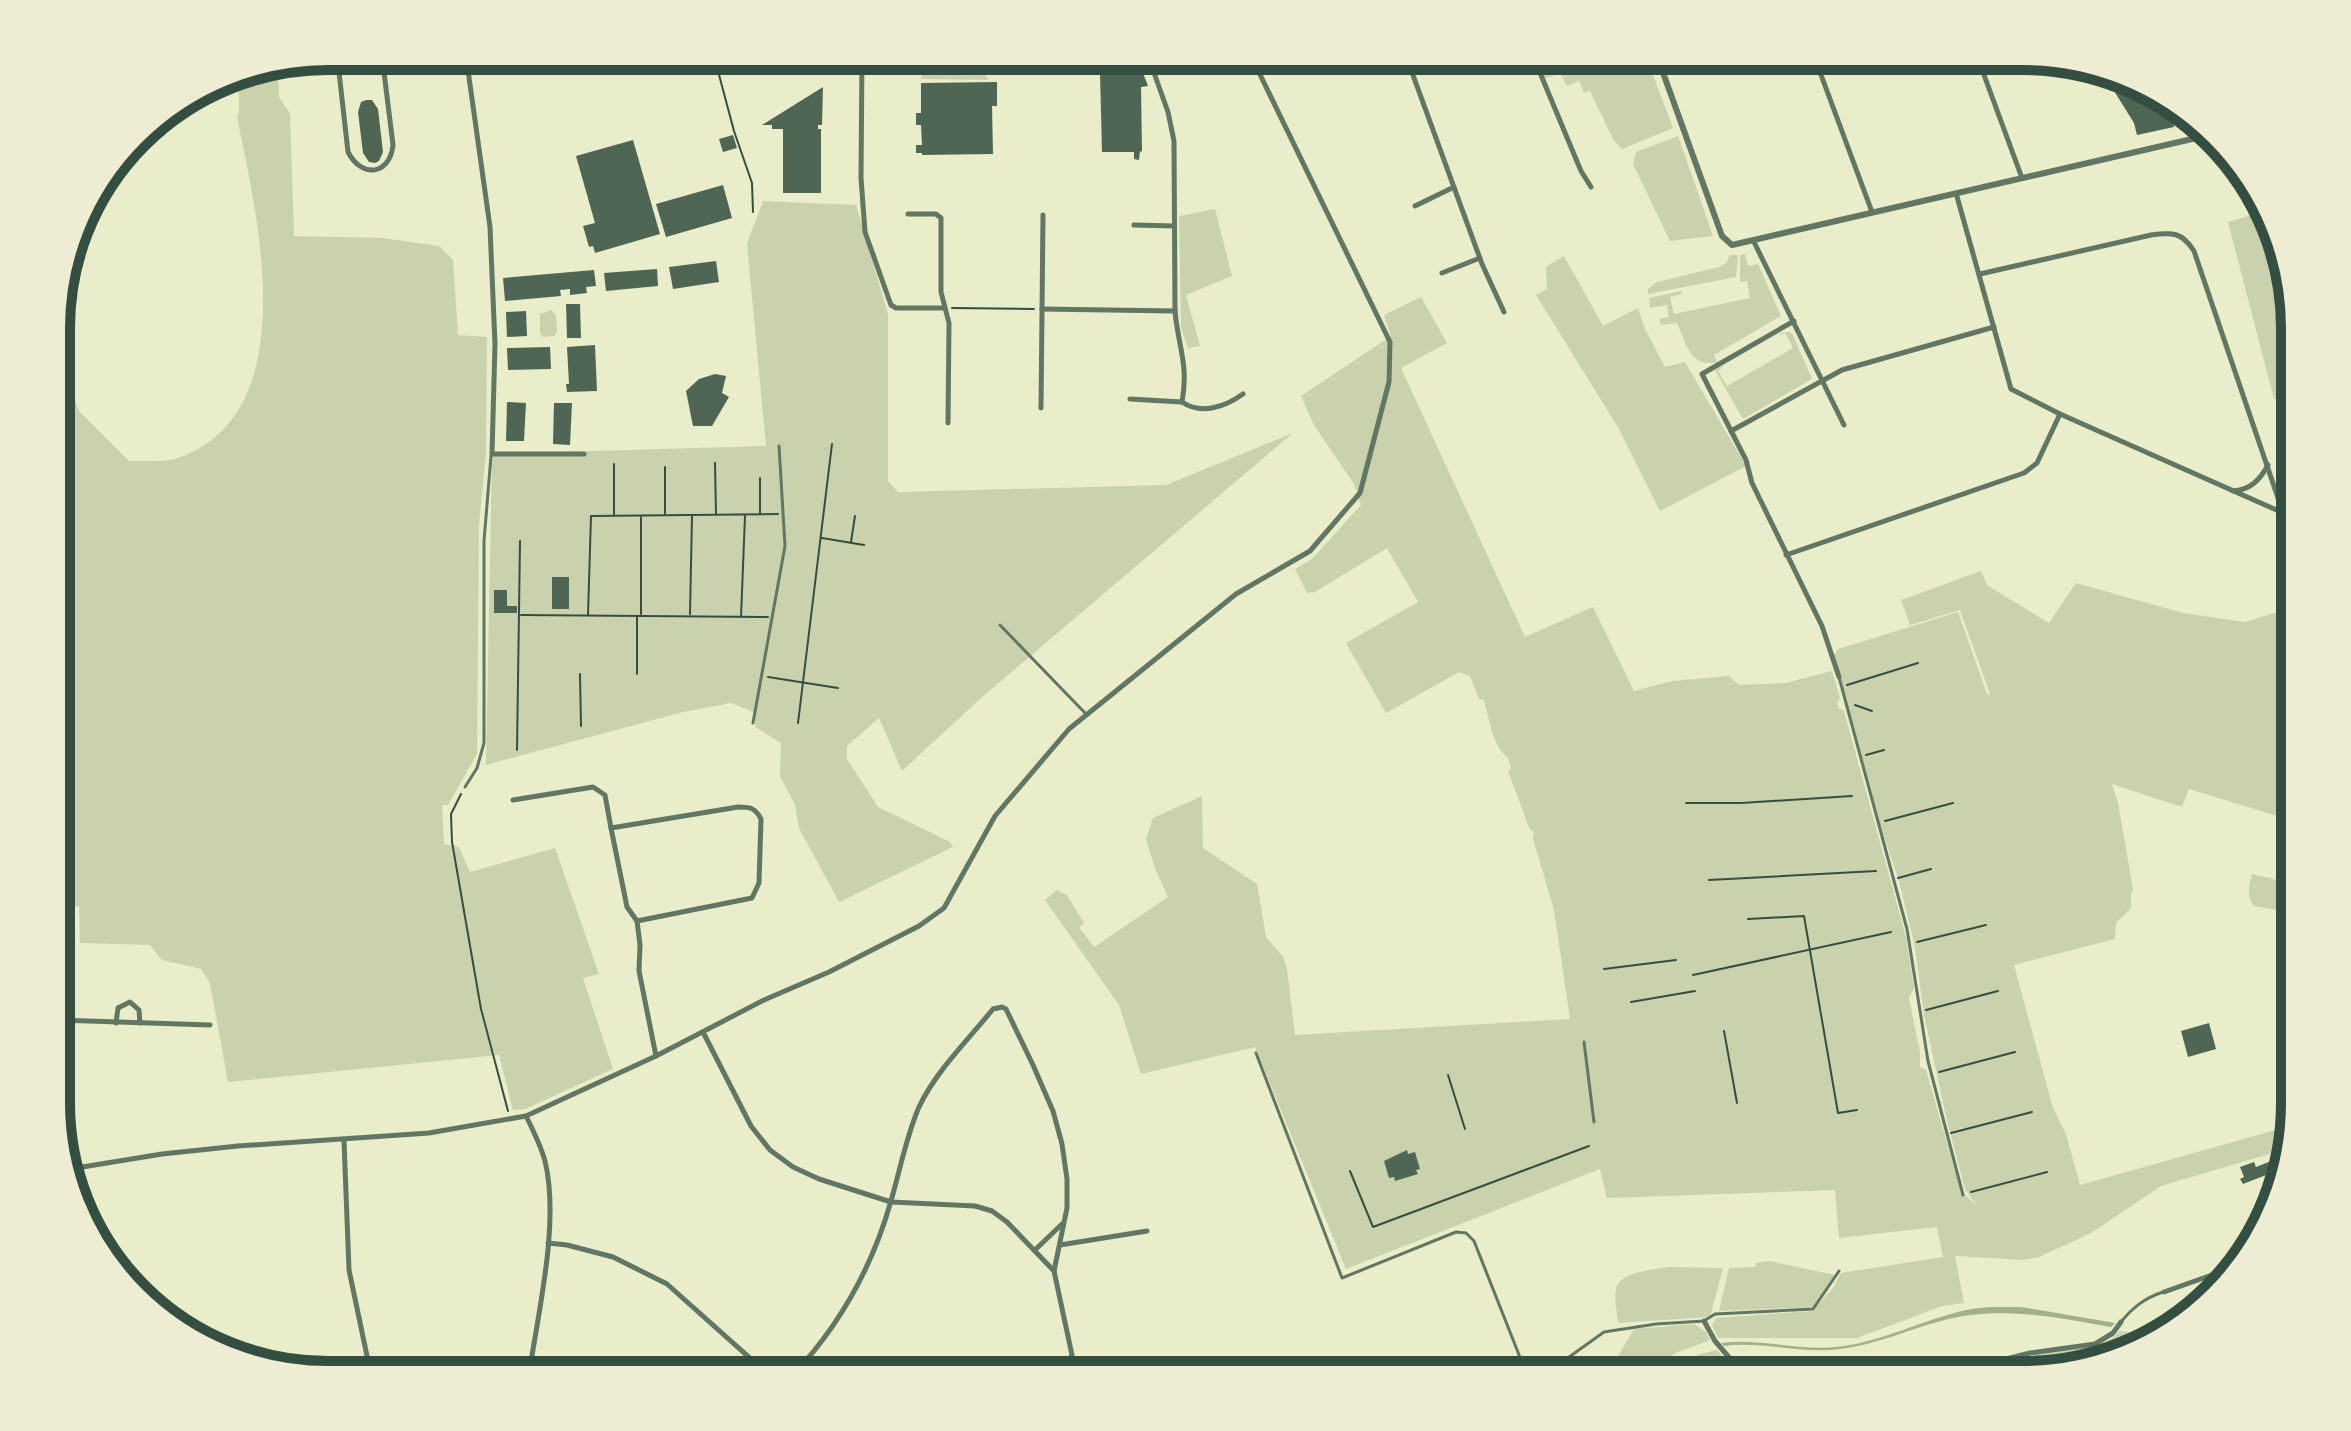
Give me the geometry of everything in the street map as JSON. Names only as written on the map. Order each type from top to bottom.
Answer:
[{"type":"street","points":[[339,70],[348,152],[354,164],[374,170],[384,166],[392,157],[384,70]]},
{"type":"street","points":[[468,70],[490,227],[495,344],[492,454],[584,454]]},
{"type":"street","points":[[862,70],[861,178],[865,232],[891,305],[896,308],[943,308]]},
{"type":"street","points":[[1153,70],[1168,112],[1174,141],[1175,311],[1185,361],[1182,402]]},
{"type":"street","points":[[78,1168],[238,1146],[429,1133],[526,1116],[656,1056],[764,1000],[829,972],[919,926],[944,908],[995,816],[1052,746],[1236,594],[1310,551],[1360,493],[1389,382],[1390,342],[1258,70]]},
{"type":"street","points":[[1411,70],[1480,258],[1504,312]]},
{"type":"street","points":[[1539,70],[1581,171],[1591,187]]},
{"type":"street","points":[[1662,70],[1722,236],[1732,245],[2196,138]]},
{"type":"street","points":[[1819,70],[1872,212]]},
{"type":"street","points":[[1982,70],[2022,178]]},
{"type":"street","points":[[1415,206],[1454,187]]},
{"type":"street","points":[[1956,193],[2011,389],[2280,512]]},
{"type":"street","points":[[908,214],[936,214],[941,218],[943,308],[949,323],[948,423]]},
{"type":"street","points":[[1041,408],[1043,215]]},
{"type":"street","points":[[1134,225],[1174,226]]},
{"type":"street","points":[[1980,274],[2151,235],[2179,234],[2194,251],[2280,506]]},
{"type":"street","points":[[1754,242],[1844,425]]},
{"type":"street","points":[[1442,273],[1480,258]]},
{"type":"street","points":[[1042,309],[1175,311]]},
{"type":"street","points":[[1794,321],[1702,374],[1822,626],[1839,677]]},
{"type":"street","points":[[1731,431],[1842,370],[1994,327]]},
{"type":"street","points":[[1130,399],[1182,402],[1194,409],[1212,408],[1243,394]]},
{"type":"street","points":[[1786,555],[2024,473],[2037,463],[2060,414]]},
{"type":"street","points":[[2231,491],[2247,489],[2260,478],[2268,464]]},
{"type":"street","points":[[513,800],[593,787],[605,795],[627,907],[637,921],[639,971],[656,1056]]},
{"type":"street","points":[[611,828],[738,807],[750,807],[761,819],[759,883],[752,898],[637,921]]},
{"type":"street","points":[[116,1023],[118,1008],[130,1002],[139,1010],[140,1023]]},
{"type":"street","points":[[806,1361],[832,1330],[858,1289],[878,1246],[916,1117],[935,1081],[993,1009],[1002,1007],[1006,1009],[1033,1065],[1053,1111],[1062,1144],[1067,1208],[1054,1271],[1072,1355],[1069,1361]]},
{"type":"street","points":[[70,1020],[210,1025]]},
{"type":"street","points":[[703,1032],[751,1126],[770,1150],[793,1167],[819,1179],[891,1202],[975,1206],[992,1211],[1054,1271]]},
{"type":"street","points":[[526,1116],[545,1160],[549,1190],[548,1243],[531,1361]]},
{"type":"street","points":[[344,1141],[349,1270],[368,1361]]},
{"type":"street","points":[[1035,1250],[1063,1223]]},
{"type":"street","points":[[1060,1245],[1147,1231]]},
{"type":"street","points":[[548,1243],[613,1257],[667,1284],[753,1361]]},
{"type":"street","points":[[2164,1292],[2215,1274]]},
{"type":"street","points":[[1704,1321],[1730,1360]]},
{"type":"street","points":[[1998,1360],[2095,1344],[2113,1333],[2121,1322]]},
{"type":"lane","points":[[753,723],[785,546],[779,446]]},
{"type":"lane","points":[[465,787],[477,768],[484,743],[482,614],[485,520],[492,454]]},
{"type":"lane","points":[[1000,625],[1087,715]]},
{"type":"lane","points":[[1839,677],[1910,944],[1932,1073],[1963,1195]]},
{"type":"lane","points":[[1584,1042],[1594,1122]]},
{"type":"lane","points":[[1256,1053],[1342,1278],[1456,1232],[1466,1233],[1474,1241],[1521,1360]]},
{"type":"lane","points":[[1565,1360],[1604,1332],[1628,1327],[1704,1321],[1715,1314],[1813,1309],[1839,1271]]},
{"type":"lane","points":[[2121,1322],[2148,1297],[2164,1292]]},
{"type":"path","points":[[718,70],[752,183],[753,212]]},
{"type":"path","points":[[943,308],[1042,309]]},
{"type":"path","points":[[798,723],[832,444]]},
{"type":"path","points":[[715,463],[716,515]]},
{"type":"path","points":[[614,464],[614,516]]},
{"type":"path","points":[[665,467],[665,515]]},
{"type":"path","points":[[760,478],[760,515]]},
{"type":"path","points":[[588,615],[591,516],[784,514]]},
{"type":"path","points":[[637,674],[641,515]]},
{"type":"path","points":[[690,616],[692,515]]},
{"type":"path","points":[[741,617],[745,515]]},
{"type":"path","points":[[851,543],[855,516]]},
{"type":"path","points":[[821,538],[864,545]]},
{"type":"path","points":[[517,750],[520,541]]},
{"type":"path","points":[[521,615],[773,617]]},
{"type":"path","points":[[1842,687],[1918,663]]},
{"type":"path","points":[[580,674],[581,726]]},
{"type":"path","points":[[763,676],[838,688]]},
{"type":"path","points":[[1846,702],[1872,711]]},
{"type":"path","points":[[1859,756],[1884,750]]},
{"type":"path","points":[[465,787],[451,814],[452,842],[481,1009],[512,1120]]},
{"type":"path","points":[[1686,803],[1852,796]]},
{"type":"path","points":[[1877,823],[1953,803]]},
{"type":"path","points":[[1893,879],[1931,869]]},
{"type":"path","points":[[1709,880],[1876,871]]},
{"type":"path","points":[[1748,919],[1804,916],[1838,1113],[1857,1110]]},
{"type":"path","points":[[1910,944],[1986,925]]},
{"type":"path","points":[[1693,975],[1891,932]]},
{"type":"path","points":[[1604,969],[1676,960]]},
{"type":"path","points":[[1631,1002],[1695,991]]},
{"type":"path","points":[[1920,1012],[1998,991]]},
{"type":"path","points":[[1724,1031],[1737,1103]]},
{"type":"path","points":[[1932,1073],[2015,1052]]},
{"type":"path","points":[[1448,1075],[1465,1129]]},
{"type":"path","points":[[1947,1134],[2032,1112]]},
{"type":"path","points":[[1350,1171],[1373,1227],[1589,1146]]},
{"type":"path","points":[[1963,1195],[2047,1172]]},
{"type":"shaded area","points":[[918,70],[981,70],[989,80],[921,79],[923,72]]},
{"type":"shaded area","points":[[1541,70],[1651,70],[1673,128],[1622,149],[1614,141],[1590,91],[1584,93],[1579,81],[1567,86],[1560,73],[1544,79]]},
{"type":"shaded area","points":[[278,75],[279,97],[290,114],[294,236],[382,238],[439,246],[453,260],[458,335],[487,337],[486,454],[479,525],[477,754],[448,805],[442,805],[444,844],[459,847],[470,872],[555,848],[599,974],[583,978],[613,1069],[525,1109],[513,1110],[499,1055],[228,1082],[210,983],[201,969],[162,960],[150,945],[80,943],[79,906],[70,906],[70,387],[79,411],[129,461],[178,458],[218,434],[244,400],[258,356],[263,307],[261,256],[237,117],[241,86]]},
{"type":"shaded area","points":[[1678,136],[1713,236],[1670,241],[1633,164],[1636,152]]},
{"type":"shaded area","points":[[763,201],[856,205],[888,314],[888,481],[898,492],[1166,485],[1293,433],[982,697],[902,771],[879,718],[847,746],[847,759],[878,807],[950,842],[953,847],[839,902],[799,828],[795,805],[780,776],[781,743],[755,727],[756,713],[731,703],[683,712],[486,765],[492,454],[766,446],[747,244]]},
{"type":"shaded area","points":[[1215,209],[1232,276],[1186,295],[1200,346],[1188,348],[1181,328],[1179,216]]},
{"type":"shaded area","points":[[2254,214],[2276,278],[2280,311],[2280,397],[2274,399],[2228,222]]},
{"type":"shaded area","points":[[1745,254],[1748,266],[1758,264],[1781,316],[1714,355],[1717,362],[1701,361],[1686,346],[1677,323],[1661,325],[1659,319],[1669,317],[1667,305],[1650,308],[1649,298],[1681,291],[1682,294],[1670,297],[1674,314],[1750,298],[1747,281],[1740,282],[1740,255]]},
{"type":"shaded area","points":[[1730,255],[1738,255],[1736,277],[1648,294],[1648,289],[1657,282],[1719,267],[1726,263]]},
{"type":"shaded area","points":[[1564,256],[1603,326],[1638,308],[1665,367],[1685,362],[1746,466],[1660,511],[1619,429],[1536,295],[1547,289],[1546,267]]},
{"type":"shaded area","points":[[1421,297],[1447,343],[1401,368],[1525,637],[1593,607],[1634,691],[1672,681],[1729,676],[1739,685],[1785,683],[1832,671],[1840,698],[1837,703],[1839,709],[1844,711],[1906,937],[1914,988],[1909,998],[1920,1067],[1926,1070],[1961,1191],[1976,1205],[1965,1189],[1947,1121],[1924,1015],[1915,947],[1899,881],[1880,825],[1834,655],[1838,649],[1958,612],[1987,694],[1990,694],[1960,610],[1910,625],[1901,600],[1981,571],[1987,585],[2049,623],[2076,583],[2183,613],[2245,622],[2280,611],[2280,817],[2189,789],[2182,807],[2112,784],[2133,889],[2131,908],[2116,923],[2115,939],[2014,965],[2053,1108],[2066,1134],[2080,1185],[2279,1129],[2276,1152],[2161,1186],[2091,1233],[2039,1257],[2023,1260],[1955,1256],[1964,1303],[1942,1306],[1857,1338],[1718,1338],[1712,1325],[1716,1318],[1812,1311],[1833,1288],[1841,1273],[1943,1257],[1937,1227],[1839,1238],[1835,1190],[1607,1198],[1600,1169],[1346,1269],[1255,1047],[1141,1074],[1119,1005],[1045,900],[1057,890],[1067,895],[1084,923],[1079,927],[1094,947],[1168,897],[1146,839],[1153,818],[1202,796],[1203,848],[1257,884],[1266,937],[1283,957],[1287,969],[1295,1035],[1570,1019],[1554,910],[1533,839],[1534,831],[1530,830],[1508,771],[1511,768],[1508,758],[1498,746],[1484,700],[1479,699],[1470,676],[1459,672],[1386,713],[1346,643],[1418,602],[1387,548],[1315,592],[1307,593],[1295,569],[1312,559],[1361,505],[1354,484],[1314,425],[1301,396],[1391,336],[1384,315]]},
{"type":"shaded area","points":[[551,310],[556,315],[557,332],[554,336],[543,337],[540,333],[540,314]]},
{"type":"shaded area","points":[[1788,332],[1792,333],[1812,379],[1743,419],[1715,370],[1726,364],[1718,371],[1727,386],[1793,348],[1785,333],[1779,333]]},
{"type":"shaded area","points":[[2252,874],[2280,881],[2280,911],[2254,906],[2249,886]]},
{"type":"shaded area","points":[[1769,1261],[1835,1275],[1813,1307],[1719,1311],[1729,1268],[1755,1267],[1756,1263]]},
{"type":"shaded area","points":[[1669,1267],[1723,1268],[1710,1317],[1618,1323],[1615,1297],[1619,1283],[1638,1272]]},
{"type":"shaded area","points":[[2021,1307],[2115,1323],[2111,1327],[2026,1314],[1983,1314],[1941,1321],[1878,1341],[1840,1349],[1724,1346],[1721,1343],[1837,1347],[1870,1341],[1966,1310]]},
{"type":"shaded area","points":[[1694,1324],[1706,1332],[1710,1340],[1666,1360],[1615,1360],[1634,1329]]},
{"type":"shaded area","points":[[2120,1331],[2139,1333],[2073,1356],[2025,1360],[2038,1354],[2099,1345]]},
{"type":"shaded area","points":[[1717,1350],[1725,1360],[1688,1360]]},
{"type":"building","points":[[1100,73],[1143,73],[1148,86],[1141,87],[1142,152],[1139,160],[1134,159],[1134,152],[1102,152]]},
{"type":"building","points":[[997,82],[997,106],[992,106],[993,154],[916,153],[916,145],[922,145],[921,125],[916,125],[916,113],[921,113],[921,83]]},
{"type":"building","points":[[2111,86],[2172,118],[2174,127],[2137,135],[2134,123]]},
{"type":"building","points":[[823,87],[822,125],[818,125],[821,129],[821,193],[783,193],[783,129],[762,125]]},
{"type":"building","points":[[372,100],[378,109],[383,152],[375,163],[369,162],[363,153],[358,112],[361,102]]},
{"type":"building","points":[[733,135],[737,148],[723,152],[719,139]]},
{"type":"building","points":[[633,140],[660,234],[595,253],[593,246],[589,247],[583,226],[595,223],[576,156]]},
{"type":"building","points":[[723,185],[732,218],[666,237],[656,204]]},
{"type":"building","points":[[716,261],[719,282],[673,289],[669,267]]},
{"type":"building","points":[[657,269],[658,286],[606,291],[604,273]]},
{"type":"building","points":[[594,270],[596,286],[586,287],[587,293],[570,295],[570,289],[560,290],[561,296],[505,301],[503,278]]},
{"type":"building","points":[[566,304],[580,304],[581,338],[567,338]]},
{"type":"building","points":[[526,311],[527,336],[507,337],[506,312]]},
{"type":"building","points":[[595,345],[597,391],[567,392],[567,347]]},
{"type":"building","points":[[550,347],[551,369],[508,370],[507,348]]},
{"type":"building","points":[[715,374],[726,376],[722,393],[729,397],[712,426],[693,426],[686,391],[699,379]]},
{"type":"building","points":[[507,402],[526,403],[524,441],[506,441]]},
{"type":"building","points":[[554,403],[572,403],[570,445],[553,444]]},
{"type":"building","points":[[552,577],[569,577],[569,609],[552,609]]},
{"type":"building","points":[[494,590],[507,590],[507,606],[517,606],[517,613],[494,613]]},
{"type":"building","points":[[2209,1023],[2216,1049],[2188,1057],[2181,1031]]},
{"type":"building","points":[[1407,1150],[1408,1154],[1415,1152],[1420,1169],[1416,1170],[1418,1174],[1395,1181],[1394,1177],[1389,1178],[1384,1161]]},
{"type":"building","points":[[2274,1160],[2270,1173],[2243,1184],[2240,1167],[2254,1162],[2256,1167]]}]
